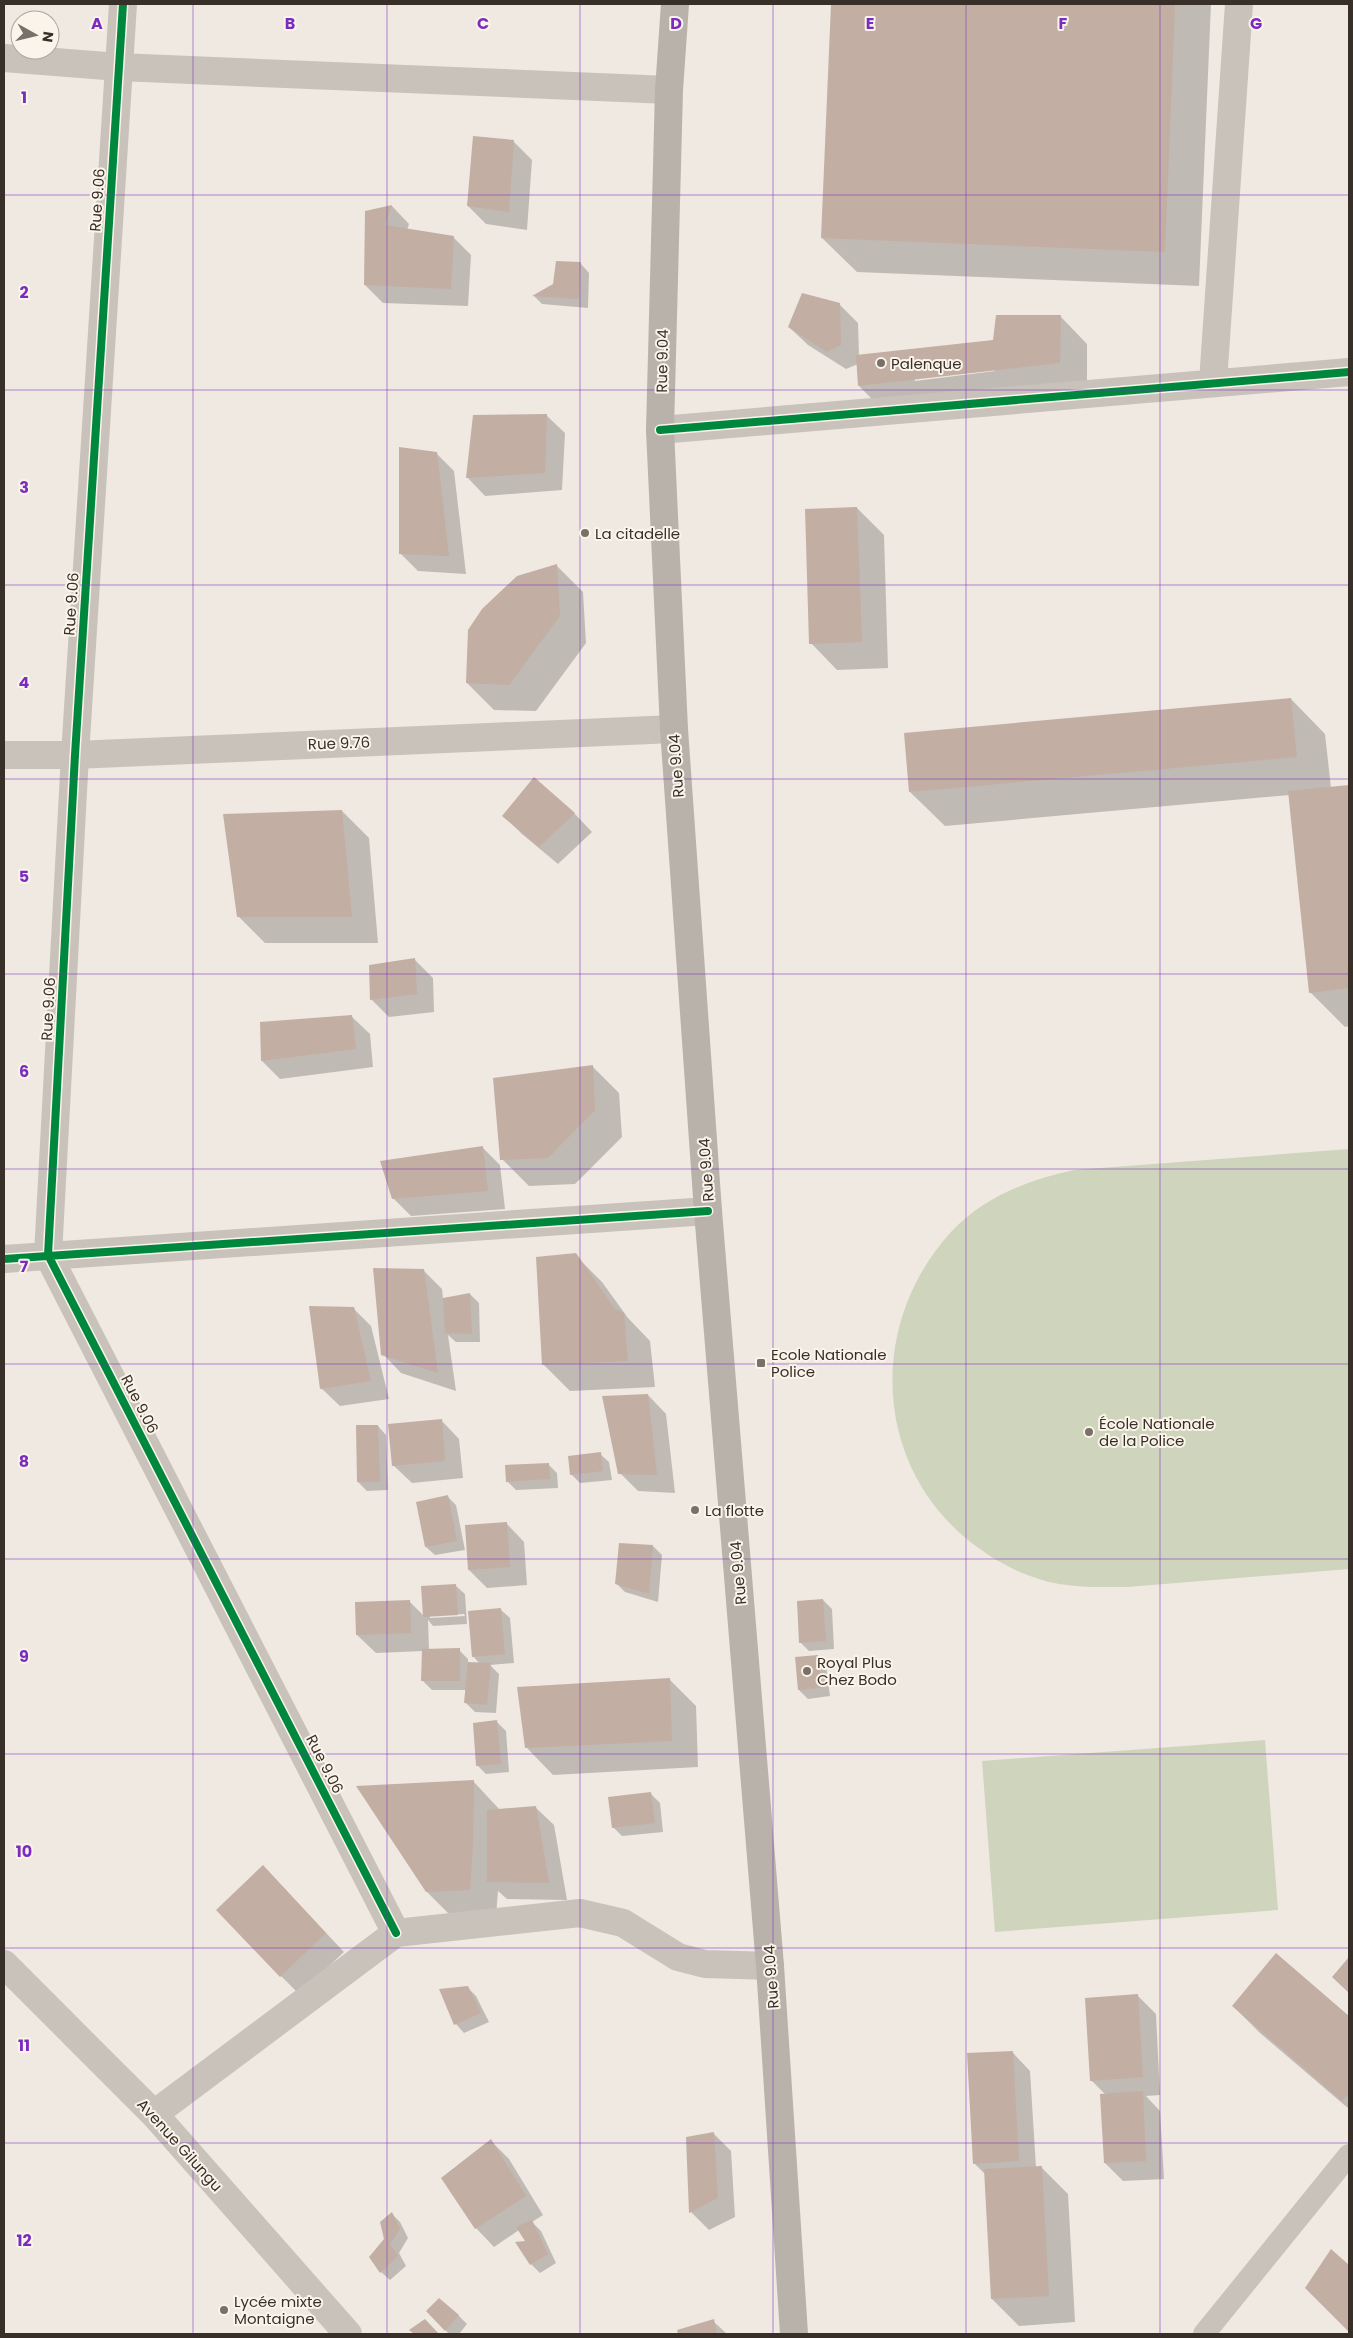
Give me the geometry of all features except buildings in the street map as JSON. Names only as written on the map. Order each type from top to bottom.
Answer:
[{"type":"main road","name":"Rue 9.04","points":[[675,4],[669,90],[660,430],[674,729],[708,1211],[770,1966],[794,2334]]},
{"type":"street","name":"Rue 9.06","points":[[123,4],[75,755],[48,1255],[396,1933]]},
{"type":"street","points":[[1212,382],[1239,4]]},
{"type":"street","points":[[4,58],[119,66],[669,90]]},
{"type":"street","points":[[660,430],[1212,382],[1349,372]]},
{"type":"street","name":"Rue 9.76","points":[[4,755],[75,755],[674,729]]},
{"type":"street","points":[[4,1259],[708,1211]]},
{"type":"street","points":[[154,2114],[396,1933],[580,1913],[623,1923],[678,1957],[705,1964],[770,1966]]},
{"type":"street","name":"Avenue Gilungu","points":[[4,1964],[154,2114],[336,2331]]},
{"type":"lane","points":[[1204,2334],[1349,2155]]},
{"type":"green space","points":[[1349,1149],[1349,1569],[1127,1587],[1068,1585],[1038,1579],[998,1561],[980,1549],[945,1518],[918,1481],[901,1441],[893,1398],[894,1354],[904,1311],[923,1270],[951,1232],[964,1220],[977,1209],[1007,1192],[1040,1179],[1074,1170]]},
{"type":"green space","points":[[1265,1740],[1278,1910],[995,1932],[982,1761]]},
{"type":"cycle path","points":[[123,4],[75,755],[48,1255],[396,1933]]},
{"type":"cycle path","points":[[660,430],[1349,372]]},
{"type":"cycle path","points":[[4,1259],[708,1211]]},
{"type":"place","name":"Palenque","points":[[881,363]]},
{"type":"place","name":"La citadelle","points":[[585,533]]},
{"type":"place","name":"Ecole Nationale Police","points":[[761,1363]]},
{"type":"place","name":"École Nationale de la Police","points":[[1089,1432]]},
{"type":"place","name":"La flotte","points":[[695,1510]]},
{"type":"place","name":"Royal Plus Chez Bodo","points":[[807,1671]]},
{"type":"place","name":"Lycée mixte Montaigne","points":[[224,2310]]}]
